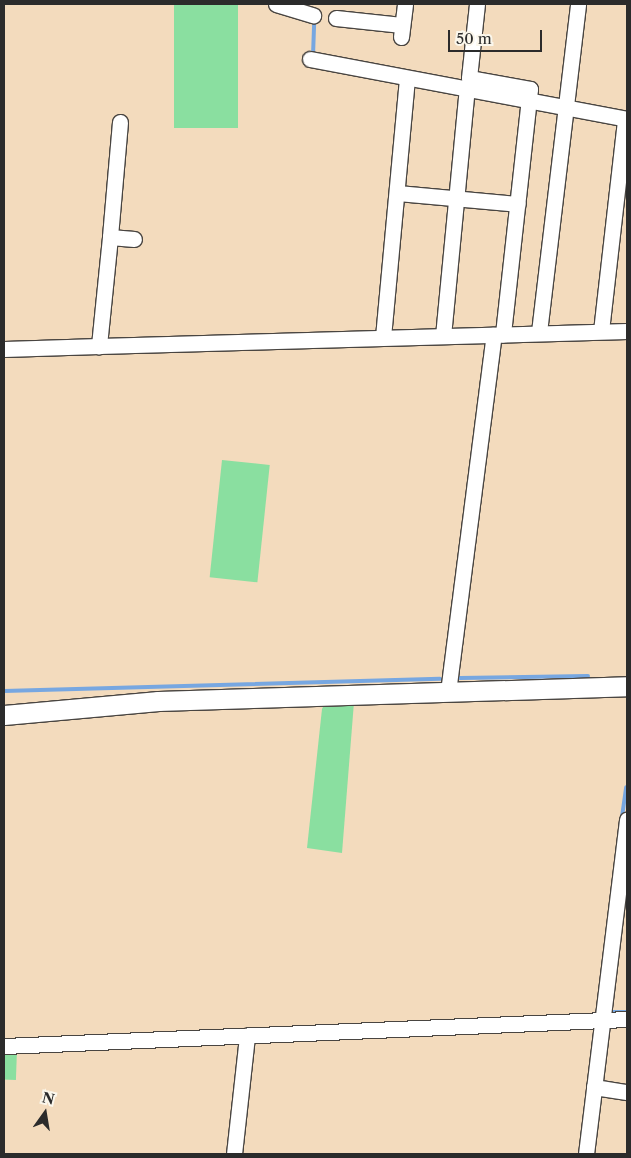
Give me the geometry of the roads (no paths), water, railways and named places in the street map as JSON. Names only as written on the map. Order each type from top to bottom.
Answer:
[{"type":"street","points":[[276,4],[313,15]]},
{"type":"street","points":[[336,18],[402,31],[405,4]]},
{"type":"street","points":[[448,692],[518,204],[530,89],[469,78],[477,4]]},
{"type":"street","points":[[540,329],[578,4]]},
{"type":"street","points":[[310,59],[407,78],[566,104],[626,119],[601,327]]},
{"type":"street","points":[[383,333],[407,78]]},
{"type":"street","points":[[443,332],[467,88]]},
{"type":"street","points":[[99,342],[120,122]]},
{"type":"street","points":[[397,193],[518,204]]},
{"type":"street","points":[[110,236],[134,239]]},
{"type":"street","points":[[4,349],[99,342],[383,333],[443,332],[498,335],[540,329],[601,327],[627,331]]},
{"type":"street","points":[[4,715],[158,701],[627,686]]},
{"type":"street","points":[[586,1154],[594,1087],[598,1020],[627,819]]},
{"type":"street","points":[[4,1046],[627,1019]]},
{"type":"street","points":[[234,1154],[246,1036]]},
{"type":"street","points":[[594,1087],[627,1092]]},
{"type":"waterway","points":[[313,56],[314,19]]},
{"type":"waterway","points":[[460,678],[588,676]]},
{"type":"waterway","points":[[4,691],[440,679]]},
{"type":"waterway","points":[[622,817],[626,787]]},
{"type":"waterway","points":[[613,1012],[627,1012]]}]
